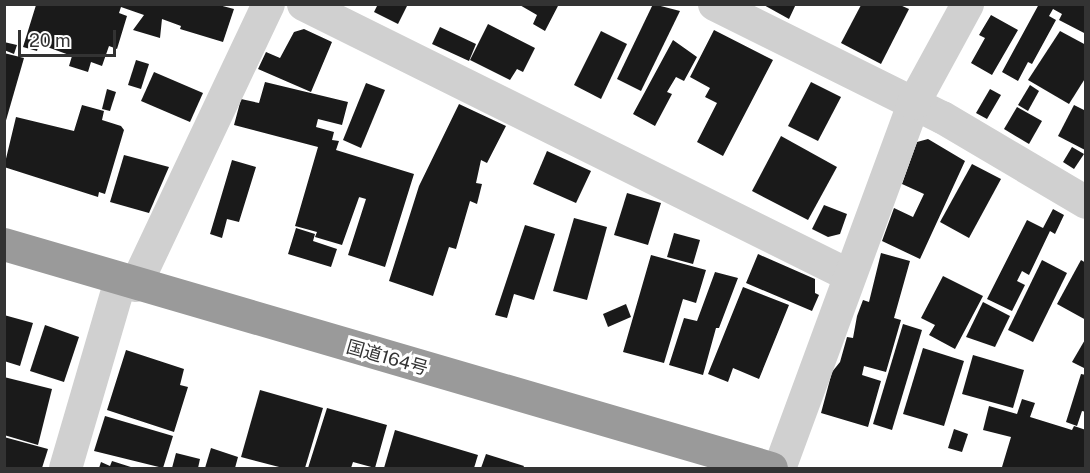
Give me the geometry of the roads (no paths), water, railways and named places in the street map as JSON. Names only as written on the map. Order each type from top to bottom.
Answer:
[{"type":"highway","name":"国道164号","points":[[4,244],[771,468]]},
{"type":"street","points":[[64,468],[128,282],[268,4]]},
{"type":"street","points":[[303,4],[849,275]]},
{"type":"street","points":[[714,4],[914,103],[1086,202]]},
{"type":"street","points":[[779,468],[914,103],[967,4]]}]
